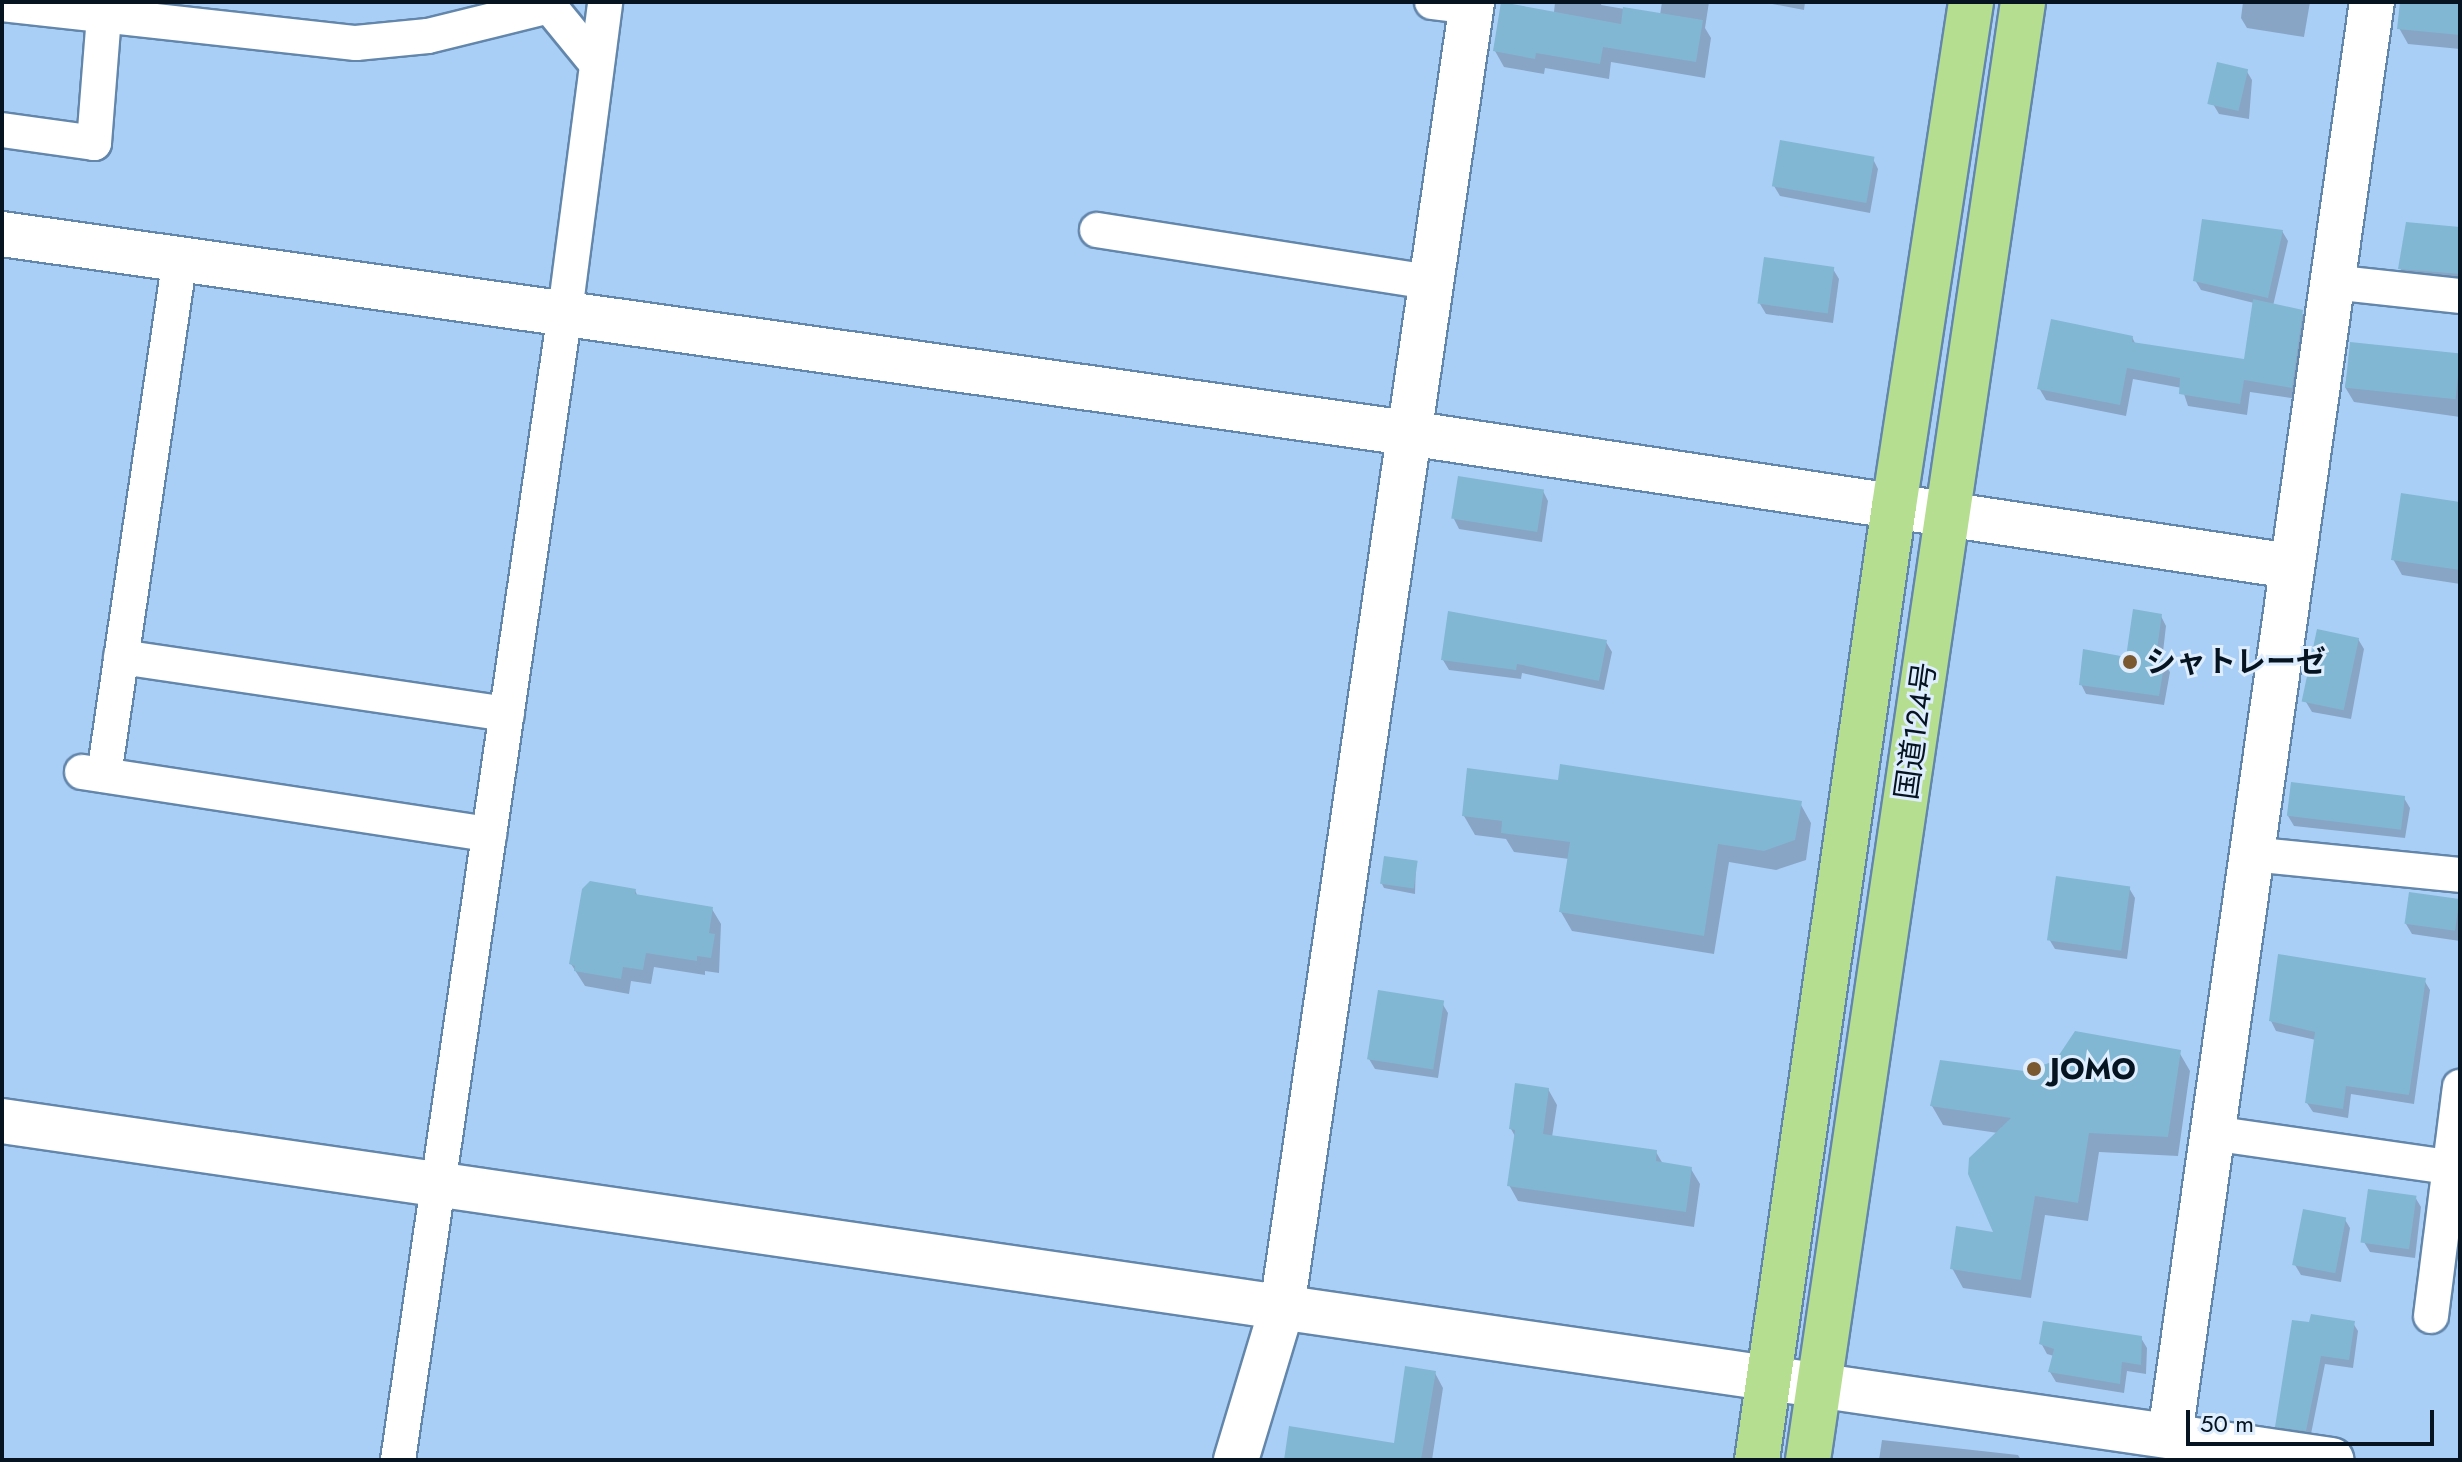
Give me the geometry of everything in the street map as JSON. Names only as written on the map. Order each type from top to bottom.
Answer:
[{"type":"highway","name":"国道124号","points":[[1757,1460],[1894,506],[1971,2]]},
{"type":"highway","name":"国道124号","points":[[1808,1460],[2023,2]]},
{"type":"street","points":[[398,1460],[565,312],[605,2]]},
{"type":"street","points":[[2170,1435],[2372,2]]},
{"type":"street","points":[[2,4],[356,43],[428,36],[548,4],[596,63]]},
{"type":"street","points":[[1236,1460],[1282,1308],[1430,282],[1458,4]]},
{"type":"street","points":[[2,130],[94,143],[104,15]]},
{"type":"street","points":[[1097,230],[1430,282]]},
{"type":"street","points":[[2,234],[1408,433],[2291,566]]},
{"type":"street","points":[[180,258],[121,657],[92,774],[489,834]]},
{"type":"street","points":[[2331,282],[2460,296]]},
{"type":"street","points":[[121,657],[507,714]]},
{"type":"street","points":[[2251,854],[2460,875]]},
{"type":"street","points":[[2431,1316],[2460,1087]]},
{"type":"street","points":[[2,1121],[1819,1388],[2170,1435],[2324,1460]]},
{"type":"street","points":[[2212,1133],[2449,1167]]},
{"type":"building","points":[[1501,2],[1621,24],[1623,7],[1703,20],[1696,62],[1603,47],[1600,64],[1536,53],[1535,59],[1493,51]]},
{"type":"building","points":[[2400,2],[2460,2],[2460,35],[2397,29]]},
{"type":"building","points":[[2217,62],[2248,69],[2239,111],[2207,104]]},
{"type":"building","points":[[1780,140],[1875,157],[1866,203],[1772,186]]},
{"type":"building","points":[[2202,219],[2283,230],[2268,298],[2193,281]]},
{"type":"building","points":[[2406,222],[2460,227],[2460,274],[2398,269]]},
{"type":"building","points":[[1764,257],[1834,267],[1828,313],[1757,304]]},
{"type":"building","points":[[2253,299],[2303,310],[2292,388],[2244,380],[2240,404],[2179,394],[2180,378],[2127,368],[2120,405],[2037,389],[2051,319],[2133,336],[2132,342],[2244,359]]},
{"type":"building","points":[[2350,342],[2460,354],[2456,399],[2345,388]]},
{"type":"building","points":[[1458,476],[1544,490],[1537,532],[1451,518]]},
{"type":"building","points":[[2401,493],[2460,502],[2460,570],[2391,560]]},
{"type":"building","points":[[2133,609],[2162,614],[2156,657],[2165,660],[2159,696],[2079,685],[2083,649],[2126,657]]},
{"type":"building","points":[[1448,611],[1607,640],[1599,681],[1517,664],[1516,670],[1441,660]]},
{"type":"building","points":[[2317,629],[2359,638],[2344,710],[2302,701]]},
{"type":"building","points":[[1560,764],[1802,801],[1795,840],[1764,851],[1718,844],[1704,936],[1559,912],[1570,842],[1501,833],[1502,821],[1462,816],[1467,768],[1558,780]]},
{"type":"building","points":[[2291,782],[2405,796],[2401,830],[2287,816]]},
{"type":"building","points":[[1384,856],[1418,861],[1414,888],[1380,884]]},
{"type":"building","points":[[2056,876],[2130,886],[2121,951],[2047,940]]},
{"type":"building","points":[[590,881],[636,889],[635,894],[713,907],[709,933],[715,934],[711,958],[697,956],[697,961],[646,953],[643,970],[623,967],[621,979],[574,971],[575,966],[569,964],[582,889]]},
{"type":"building","points":[[2409,892],[2460,899],[2455,931],[2405,924]]},
{"type":"building","points":[[2278,954],[2426,978],[2409,1095],[2346,1086],[2343,1109],[2305,1103],[2315,1032],[2269,1021]]},
{"type":"building","points":[[1378,990],[1444,1000],[1433,1070],[1367,1059]]},
{"type":"building","points":[[2075,1031],[2181,1050],[2168,1137],[2089,1133],[2078,1203],[2035,1196],[2021,1280],[1950,1269],[1956,1226],[1993,1232],[1968,1174],[1969,1158],[2011,1118],[1930,1106],[1940,1060],[2024,1071],[2055,1061]]},
{"type":"building","points":[[1515,1083],[1549,1088],[1543,1134],[1657,1150],[1656,1161],[1692,1167],[1686,1212],[1507,1186],[1515,1130],[1509,1129]]},
{"type":"building","points":[[2368,1189],[2417,1196],[2409,1249],[2360,1242]]},
{"type":"building","points":[[2303,1209],[2346,1217],[2335,1273],[2292,1265]]},
{"type":"building","points":[[2311,1314],[2355,1321],[2349,1360],[2321,1356],[2306,1431],[2275,1427],[2292,1320],[2309,1322]]},
{"type":"building","points":[[2043,1321],[2142,1336],[2141,1365],[2122,1362],[2120,1384],[2048,1372],[2054,1349],[2039,1344]]},
{"type":"building","points":[[1405,1366],[1436,1371],[1421,1460],[1284,1460],[1289,1426],[1394,1443]]},
{"type":"place","name":"シャトレーゼ","points":[[2130,662]]},
{"type":"place","name":"JOMO","points":[[2034,1069]]}]
